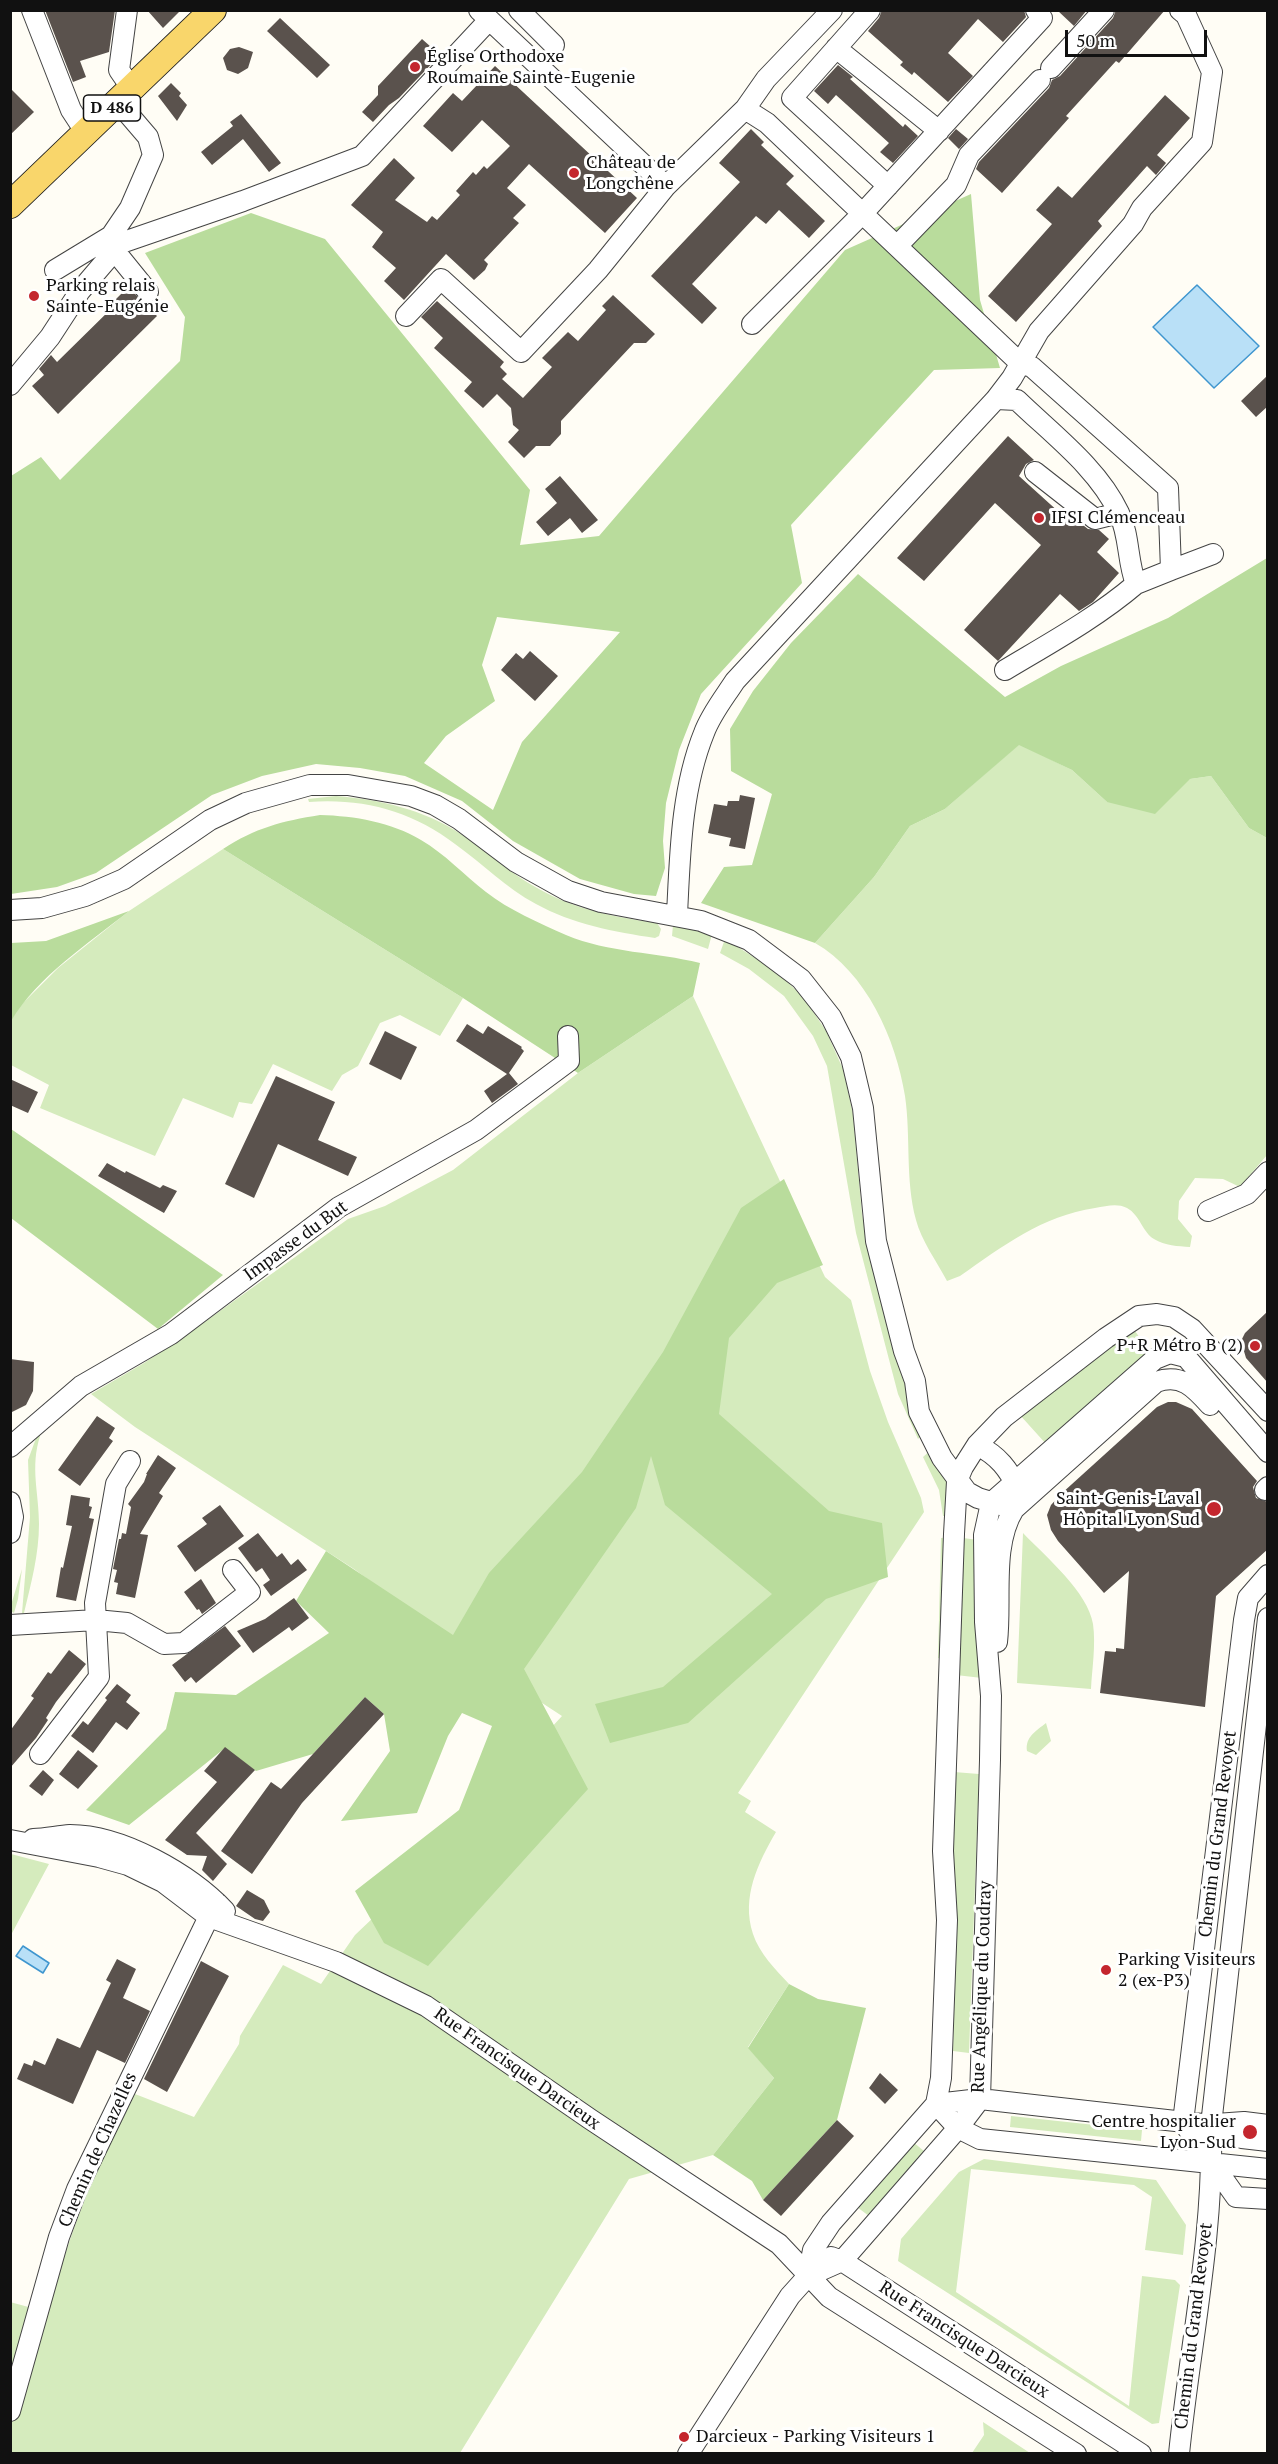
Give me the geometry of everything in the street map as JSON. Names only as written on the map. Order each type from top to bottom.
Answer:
[{"type":"main road","name":"D 486","points":[[10,205],[213,10]]},
{"type":"street","points":[[32,10],[71,110],[86,133]]},
{"type":"street","points":[[55,270],[111,236],[130,208],[153,155],[148,137],[125,96],[119,70],[128,10]]},
{"type":"street","points":[[519,10],[554,45]]},
{"type":"street","points":[[406,316],[441,279],[521,352],[598,270],[666,186],[745,109],[766,79],[832,10]]},
{"type":"street","points":[[870,10],[792,98],[888,186]]},
{"type":"street","points":[[752,324],[863,213],[1042,18],[1036,10]]},
{"type":"street","points":[[897,246],[956,185],[969,155],[1104,10]]},
{"type":"street","points":[[677,915],[681,838],[692,776],[704,733],[719,704],[735,681],[996,399],[1012,378],[1039,331],[1133,224],[1142,208],[1202,142],[1212,72],[1186,15],[1180,10]]},
{"type":"street","points":[[10,385],[50,337],[80,291],[121,243],[243,201],[362,156],[484,15],[666,186]]},
{"type":"street","points":[[836,48],[939,131]]},
{"type":"street","points":[[745,109],[767,123],[1020,363],[1032,367],[1168,488],[1172,570]]},
{"type":"street","points":[[114,250],[148,292]]},
{"type":"street","points":[[996,399],[1017,400],[1097,477],[1119,513],[1129,545],[1130,571],[1136,584]]},
{"type":"street","points":[[1035,472],[1095,519],[1119,513]]},
{"type":"street","points":[[1005,670],[1090,619],[1136,584],[1213,554]]},
{"type":"street","points":[[10,910],[42,908],[86,896],[123,879],[210,820],[246,803],[310,785],[348,785],[411,796],[435,805],[459,819],[516,862],[568,891],[601,902],[677,915],[721,927],[749,940],[801,979],[831,1017],[851,1057],[863,1108],[876,1241],[904,1352],[915,1381],[920,1412],[942,1458],[967,1492],[991,1503],[1019,1505]]},
{"type":"street","name":"Impasse du But","points":[[10,1448],[81,1386],[171,1334],[339,1208],[476,1131],[569,1061],[568,1036]]},
{"type":"street","points":[[1208,1211],[1247,1194],[1268,1172]]},
{"type":"street","name":"Rue Angélique du Coudray","points":[[936,2104],[941,2078],[946,1963],[947,1920],[943,1851],[957,1481],[977,1445],[1004,1417],[1106,1338],[1139,1316],[1156,1314],[1174,1317],[1192,1329],[1268,1411]]},
{"type":"street","points":[[991,1503],[1155,1359],[1170,1353],[1186,1357],[1268,1452]]},
{"type":"street","points":[[991,1696],[999,1626],[1001,1540],[1007,1520],[1019,1505],[1156,1382],[1166,1379],[1179,1380],[1193,1386],[1268,1469]]},
{"type":"street","points":[[977,1445],[1001,1461],[1014,1481],[1019,1505]]},
{"type":"street","points":[[40,1754],[99,1677],[95,1603],[116,1484],[130,1461]]},
{"type":"street","points":[[10,1502],[13,1517],[10,1533]]},
{"type":"street","name":"Rue Angélique du Coudray","points":[[808,2276],[842,2261],[958,2128],[980,2099],[991,1696],[985,1622],[984,1536],[991,1503]]},
{"type":"street","points":[[10,1624],[96,1620],[127,1623],[165,1644],[184,1643],[250,1592],[233,1569]]},
{"type":"street","name":"Chemin du Grand Revoyet","points":[[1183,2122],[1244,1620],[1248,1598],[1268,1575]]},
{"type":"street","name":"Chemin du Grand Revoyet","points":[[1179,2454],[1202,2275],[1212,2163],[1211,2125],[1268,1618]]},
{"type":"street","name":"Rue Francisque Darcieux","points":[[10,1840],[71,1835],[123,1847],[172,1868],[212,1910],[238,1926],[336,1962],[426,2006],[600,2126],[779,2244],[829,2297],[1076,2454]]},
{"type":"street","name":"Chemin de Chazelles","points":[[10,2410],[59,2237],[77,2189],[212,1910]]},
{"type":"street","points":[[688,2454],[790,2296],[808,2276],[813,2250],[831,2223],[936,2104],[980,2099],[1211,2125],[1229,2129],[1242,2138],[1268,2141]]},
{"type":"street","points":[[936,2104],[958,2128],[980,2139],[1268,2169]]},
{"type":"street","points":[[1183,2122],[1236,2197],[1268,2199]]},
{"type":"street","points":[[1211,2125],[1229,2122],[1268,2125]]},
{"type":"street","points":[[1211,2125],[1241,2148],[1268,2152]]},
{"type":"street","points":[[1212,2163],[1239,2177],[1268,2180]]},
{"type":"street","name":"Rue Francisque Darcieux","points":[[779,2244],[813,2250],[842,2261],[1141,2454]]},
{"type":"green space","points":[[971,194],[980,300],[1000,368],[934,370],[791,525],[802,583],[701,694],[679,750],[666,803],[663,841],[665,868],[656,896],[634,894],[580,879],[513,841],[462,801],[405,776],[360,768],[316,764],[262,776],[212,795],[96,873],[57,887],[11,894],[11,476],[41,457],[60,480],[180,361],[185,317],[145,253],[251,213],[325,239],[530,490],[520,545],[599,536],[845,250]],"holes":[[[497,617],[620,632],[522,742],[493,810],[424,763],[446,736],[495,701],[482,665]]]},
{"type":"green space","points":[[1267,558],[1267,838],[1249,828],[1211,776],[1190,779],[1155,814],[1107,802],[1072,770],[1019,745],[945,809],[910,826],[874,877],[815,943],[701,903],[724,867],[752,865],[772,794],[731,771],[730,729],[753,691],[791,643],[858,574],[1005,697],[1061,666],[1168,618]]},
{"type":"green space","points":[[1019,744],[1072,770],[1107,802],[1190,779],[1211,776],[1249,828],[1267,838],[1267,1155],[1240,1187],[1223,1179],[1195,1178],[1179,1201],[1178,1219],[1192,1236],[1190,1247],[1158,1241],[1147,1233],[1127,1208],[1108,1206],[1076,1212],[1040,1225],[1008,1243],[960,1276],[947,1281],[925,1243],[916,1220],[910,1189],[905,1096],[901,1074],[886,1030],[864,989],[849,971],[815,943],[874,877],[910,826],[945,809]]},
{"type":"green space","points":[[336,796],[385,803],[431,818],[461,834],[528,883],[553,896],[596,912],[657,923],[661,929],[659,936],[655,938],[609,930],[550,911],[515,891],[439,833],[404,815],[368,805],[349,802],[309,802],[308,799]]},
{"type":"green space","points":[[320,815],[372,821],[409,834],[438,852],[504,905],[566,935],[616,949],[700,963],[693,996],[578,1073],[463,998],[223,849],[269,826]]},
{"type":"green space","points":[[223,849],[463,998],[440,1036],[400,1015],[380,1023],[358,1066],[342,1075],[332,1091],[273,1064],[252,1104],[239,1102],[233,1118],[183,1098],[155,1156],[40,1108],[49,1085],[11,1065],[10,1021],[20,1006],[58,968],[129,911]]},
{"type":"green space","points":[[129,911],[49,975],[35,989],[11,1021],[11,943],[46,941]]},
{"type":"green space","points":[[680,924],[712,934],[708,949],[672,936],[673,925]]},
{"type":"green space","points":[[725,939],[776,971],[804,998],[826,1031],[843,1069],[853,1114],[862,1214],[871,1259],[905,1384],[926,1431],[918,1439],[898,1394],[856,1233],[827,1066],[813,1036],[784,996],[749,969],[720,953]]},
{"type":"green space","points":[[693,996],[825,1277],[851,1300],[870,1371],[888,1422],[921,1498],[924,1512],[738,1793],[751,1801],[745,1812],[776,1832],[753,1881],[749,1907],[753,1934],[759,1948],[789,1984],[748,2047],[774,2078],[713,2155],[629,2179],[460,2453],[11,2453],[10,2302],[47,2312],[84,2200],[107,2145],[135,2094],[194,2117],[239,2044],[240,2036],[283,1965],[321,1984],[355,1935],[396,1896],[562,1716],[481,1663],[354,1569],[135,1427],[91,1394],[144,1363],[206,1321],[348,1219],[385,1206],[453,1170],[578,1073]]},
{"type":"green space","points":[[10,1129],[223,1275],[158,1329],[11,1218]]},
{"type":"green space","points":[[784,1179],[823,1265],[777,1283],[729,1338],[719,1414],[829,1511],[882,1523],[888,1577],[826,1599],[688,1723],[610,1743],[595,1704],[663,1687],[772,1594],[665,1505],[651,1456],[636,1508],[524,1669],[588,1789],[428,1966],[384,1943],[355,1891],[459,1810],[492,1726],[462,1713],[448,1736],[417,1813],[341,1821],[390,1751],[384,1714],[365,1697],[313,1754],[256,1771],[225,1748],[129,1825],[86,1810],[166,1729],[175,1692],[236,1695],[329,1633],[296,1601],[326,1551],[453,1635],[489,1573],[582,1472],[663,1352],[741,1208]]},
{"type":"green space","points":[[1122,1331],[1135,1331],[1149,1351],[1047,1445],[1019,1414]]},
{"type":"green space","points":[[38,1433],[40,1436],[35,1469],[39,1535],[32,1580],[24,1613],[22,1613],[30,1517],[28,1460]]},
{"type":"green space","points":[[933,1448],[950,1483],[950,1517],[943,1516],[939,1490],[923,1457]]},
{"type":"green space","points":[[1023,1533],[1075,1587],[1090,1612],[1094,1640],[1091,1689],[1017,1683]]},
{"type":"green space","points":[[949,1537],[946,1660],[938,1658],[941,1538]]},
{"type":"green space","points":[[963,1538],[978,1540],[975,1623],[982,1678],[956,1675]]},
{"type":"green space","points":[[22,1569],[14,1613],[11,1611],[11,1605]]},
{"type":"green space","points":[[1046,1723],[1051,1741],[1036,1755],[1027,1751],[1029,1738]]},
{"type":"green space","points":[[954,1772],[979,1774],[969,2053],[953,2051],[956,1938],[950,1859]]},
{"type":"green space","points":[[10,1854],[49,1864],[11,1935]]},
{"type":"green space","points":[[789,1984],[818,1999],[866,2008],[837,2120],[763,2200],[752,2181],[713,2155],[774,2078],[748,2048]]},
{"type":"green space","points":[[1011,2116],[1142,2130],[1141,2141],[1010,2127]]},
{"type":"green space","points":[[913,2142],[924,2151],[869,2216],[857,2207]]},
{"type":"green space","points":[[984,2159],[1156,2180],[1186,2225],[1183,2255],[1145,2250],[1152,2197],[1134,2185],[971,2169],[956,2292],[1129,2406],[1142,2276],[1175,2280],[1180,2285],[1159,2423],[1152,2424],[898,2261],[901,2239],[959,2172]]},
{"type":"green space","points":[[983,2422],[1030,2453],[972,2453],[984,2435]]},
{"type":"water","points":[[1197,285],[1259,346],[1214,388],[1153,327]]},
{"type":"water","points":[[23,1946],[49,1963],[43,1973],[16,1956]]},
{"type":"building","points":[[45,10],[115,10],[109,52],[80,61],[86,77],[73,82]]},
{"type":"building","points":[[147,10],[181,10],[163,28]]},
{"type":"building","points":[[882,10],[1024,10],[1026,17],[1003,42],[978,19],[948,53],[973,76],[948,102],[914,72],[912,75],[900,65],[903,62],[868,31],[879,18]]},
{"type":"building","points":[[1057,10],[1087,10],[1074,26]]},
{"type":"building","points":[[1116,10],[1165,10],[1119,63],[1116,61],[1066,116],[1069,118],[1002,193],[976,169],[979,162],[1049,88],[1052,80],[1060,76],[1113,18]]},
{"type":"building","points":[[280,18],[330,65],[317,78],[267,31]]},
{"type":"building","name":"Église Orthodoxe Roumaine Sainte-Eugenie","points":[[422,39],[440,55],[373,122],[362,112],[378,95],[378,86]]},
{"type":"building","points":[[239,47],[253,52],[248,68],[238,74],[227,70],[223,58],[230,49]]},
{"type":"building","points":[[838,65],[853,77],[850,79],[903,127],[905,124],[918,136],[893,163],[880,152],[889,143],[836,95],[828,104],[814,91]]},
{"type":"building","points":[[495,66],[637,198],[605,233],[529,164],[507,188],[526,205],[513,218],[519,223],[484,260],[488,264],[485,270],[474,280],[446,254],[404,300],[384,281],[396,268],[372,247],[383,232],[351,205],[394,158],[415,178],[395,200],[427,222],[432,216],[437,220],[460,195],[456,191],[473,172],[476,175],[484,166],[487,169],[510,146],[482,120],[452,152],[423,126],[453,93],[462,101]]},
{"type":"building","points":[[171,83],[181,93],[179,96],[187,105],[177,121],[158,96]]},
{"type":"building","points":[[10,88],[34,112],[10,135]]},
{"type":"building","points":[[1165,95],[1190,118],[1157,155],[1166,163],[1156,175],[1147,166],[1098,221],[1102,226],[1016,322],[988,296],[1052,224],[1036,210],[1058,186],[1072,198]]},
{"type":"building","points":[[241,114],[281,163],[269,172],[243,139],[212,165],[201,152],[233,126],[230,122]]},
{"type":"building","points":[[751,129],[764,142],[761,145],[794,176],[786,184],[825,221],[809,238],[779,210],[766,224],[756,216],[692,284],[717,308],[702,324],[651,276],[740,182],[719,163]]},
{"type":"building","points":[[956,129],[968,139],[959,149],[948,138]]},
{"type":"building","points":[[128,287],[157,316],[58,414],[32,386],[44,375],[39,369],[51,355],[57,362],[118,302],[115,300]]},
{"type":"building","points":[[613,295],[655,334],[646,343],[634,343],[561,421],[561,434],[550,446],[536,446],[524,458],[508,442],[519,430],[513,425],[511,408],[497,394],[483,408],[464,391],[472,382],[434,348],[443,338],[421,317],[437,301],[504,362],[500,367],[507,374],[502,379],[523,398],[552,367],[542,358],[568,332],[578,341],[606,310],[602,306]]},
{"type":"building","points":[[1268,375],[1268,406],[1256,417],[1241,401]]},
{"type":"building","name":"IFSI Clémenceau","points":[[1008,436],[1034,460],[1026,464],[1019,476],[1071,523],[1075,519],[1088,529],[1099,530],[1109,539],[1097,552],[1119,573],[1093,602],[1079,611],[1060,594],[998,661],[964,630],[1041,545],[995,503],[924,581],[897,558]]},
{"type":"building","points":[[560,476],[598,520],[582,533],[570,518],[548,536],[536,522],[557,503],[545,489]]},
{"type":"building","points":[[530,651],[558,676],[535,701],[501,670],[516,653],[523,659]]},
{"type":"building","points":[[740,795],[755,798],[745,849],[729,846],[731,838],[708,833],[714,804],[727,806],[728,801],[739,801]]},
{"type":"building","points":[[467,1024],[483,1034],[488,1026],[522,1047],[524,1051],[509,1073],[518,1084],[492,1103],[484,1091],[507,1074],[456,1041]]},
{"type":"building","points":[[385,1031],[417,1047],[401,1080],[369,1064]]},
{"type":"building","points":[[276,1076],[335,1102],[318,1140],[357,1157],[348,1176],[278,1144],[254,1198],[225,1184]]},
{"type":"building","points":[[10,1079],[38,1092],[28,1113],[10,1105]]},
{"type":"building","points":[[107,1163],[160,1188],[163,1185],[177,1191],[164,1213],[98,1176]]},
{"type":"building","name":"P+R Métro B (2)","points":[[1268,1311],[1268,1383],[1246,1358],[1241,1341],[1245,1333]]},
{"type":"building","points":[[10,1359],[34,1362],[33,1391],[26,1405],[10,1413]]},
{"type":"building","points":[[1168,1402],[1176,1402],[1192,1409],[1257,1481],[1253,1487],[1256,1498],[1268,1502],[1268,1549],[1216,1596],[1205,1707],[1100,1693],[1105,1651],[1116,1652],[1116,1648],[1124,1649],[1129,1571],[1104,1593],[1058,1541],[1051,1530],[1047,1515],[1051,1505],[1061,1494],[1157,1407]]},
{"type":"building","points":[[97,1416],[115,1428],[109,1438],[113,1441],[80,1486],[58,1470]]},
{"type":"building","points":[[158,1455],[176,1468],[159,1493],[163,1496],[140,1534],[148,1535],[135,1598],[116,1594],[118,1583],[114,1582],[117,1570],[113,1569],[119,1539],[122,1533],[126,1534],[131,1507],[128,1504],[144,1482],[146,1474]]},
{"type":"building","points":[[71,1495],[90,1498],[89,1506],[92,1507],[89,1518],[94,1519],[76,1601],[56,1597],[72,1526],[66,1525]]},
{"type":"building","points":[[220,1505],[244,1536],[195,1572],[177,1546],[207,1524],[202,1518]]},
{"type":"building","points":[[258,1533],[277,1557],[282,1553],[291,1565],[298,1559],[307,1570],[271,1596],[263,1585],[270,1580],[262,1568],[256,1572],[238,1548]]},
{"type":"building","points":[[201,1579],[216,1603],[202,1614],[184,1592]]},
{"type":"building","points":[[294,1598],[309,1618],[292,1631],[289,1627],[253,1653],[237,1631],[265,1619]]},
{"type":"building","points":[[225,1626],[241,1646],[196,1683],[191,1677],[185,1682],[172,1665]]},
{"type":"building","points":[[69,1650],[86,1664],[56,1702],[36,1738],[10,1768],[10,1731],[34,1698],[31,1696],[48,1672],[51,1674]]},
{"type":"building","points":[[117,1684],[131,1695],[126,1702],[140,1713],[127,1730],[116,1722],[93,1753],[71,1736],[83,1721],[88,1725]]},
{"type":"building","points":[[365,1697],[384,1714],[302,1803],[252,1874],[221,1851],[271,1782],[281,1789]]},
{"type":"building","points":[[225,1747],[255,1770],[196,1833],[227,1864],[213,1881],[202,1870],[207,1856],[187,1855],[165,1840],[217,1782],[204,1771]]},
{"type":"building","points":[[78,1750],[98,1766],[78,1789],[59,1774]]},
{"type":"building","points":[[43,1770],[54,1780],[42,1796],[29,1786]]},
{"type":"building","points":[[247,1890],[264,1900],[270,1912],[263,1921],[255,1919],[236,1906]]},
{"type":"building","points":[[117,1959],[136,1969],[123,1998],[150,2011],[125,2063],[97,2050],[73,2104],[17,2079],[24,2063],[32,2066],[34,2060],[45,2065],[57,2038],[80,2048],[111,1983],[106,1980]]},
{"type":"building","points":[[201,1961],[229,1976],[167,2092],[144,2079]]},
{"type":"building","points":[[880,2073],[898,2090],[885,2104],[869,2088]]},
{"type":"building","points":[[837,2120],[854,2136],[781,2216],[763,2200]]},
{"type":"place","name":"Église Orthodoxe Roumaine Sainte-Eugenie","points":[[415,67]]},
{"type":"place","name":"Château de Longchêne","points":[[574,173]]},
{"type":"place","name":"Parking relais Sainte-Eugénie","points":[[34,296]]},
{"type":"place","name":"IFSI Clémenceau","points":[[1039,518]]},
{"type":"place","name":"P+R Métro B (2)","points":[[1255,1346]]},
{"type":"place","name":"Saint-Genis-Laval Hôpital Lyon Sud","points":[[1214,1509]]},
{"type":"place","name":"Parking Visiteurs 2 (ex-P3)","points":[[1106,1970]]},
{"type":"place","name":"Centre hospitalier Lyon-Sud","points":[[1250,2132]]},
{"type":"place","name":"Darcieux - Parking Visiteurs 1","points":[[684,2437]]}]
